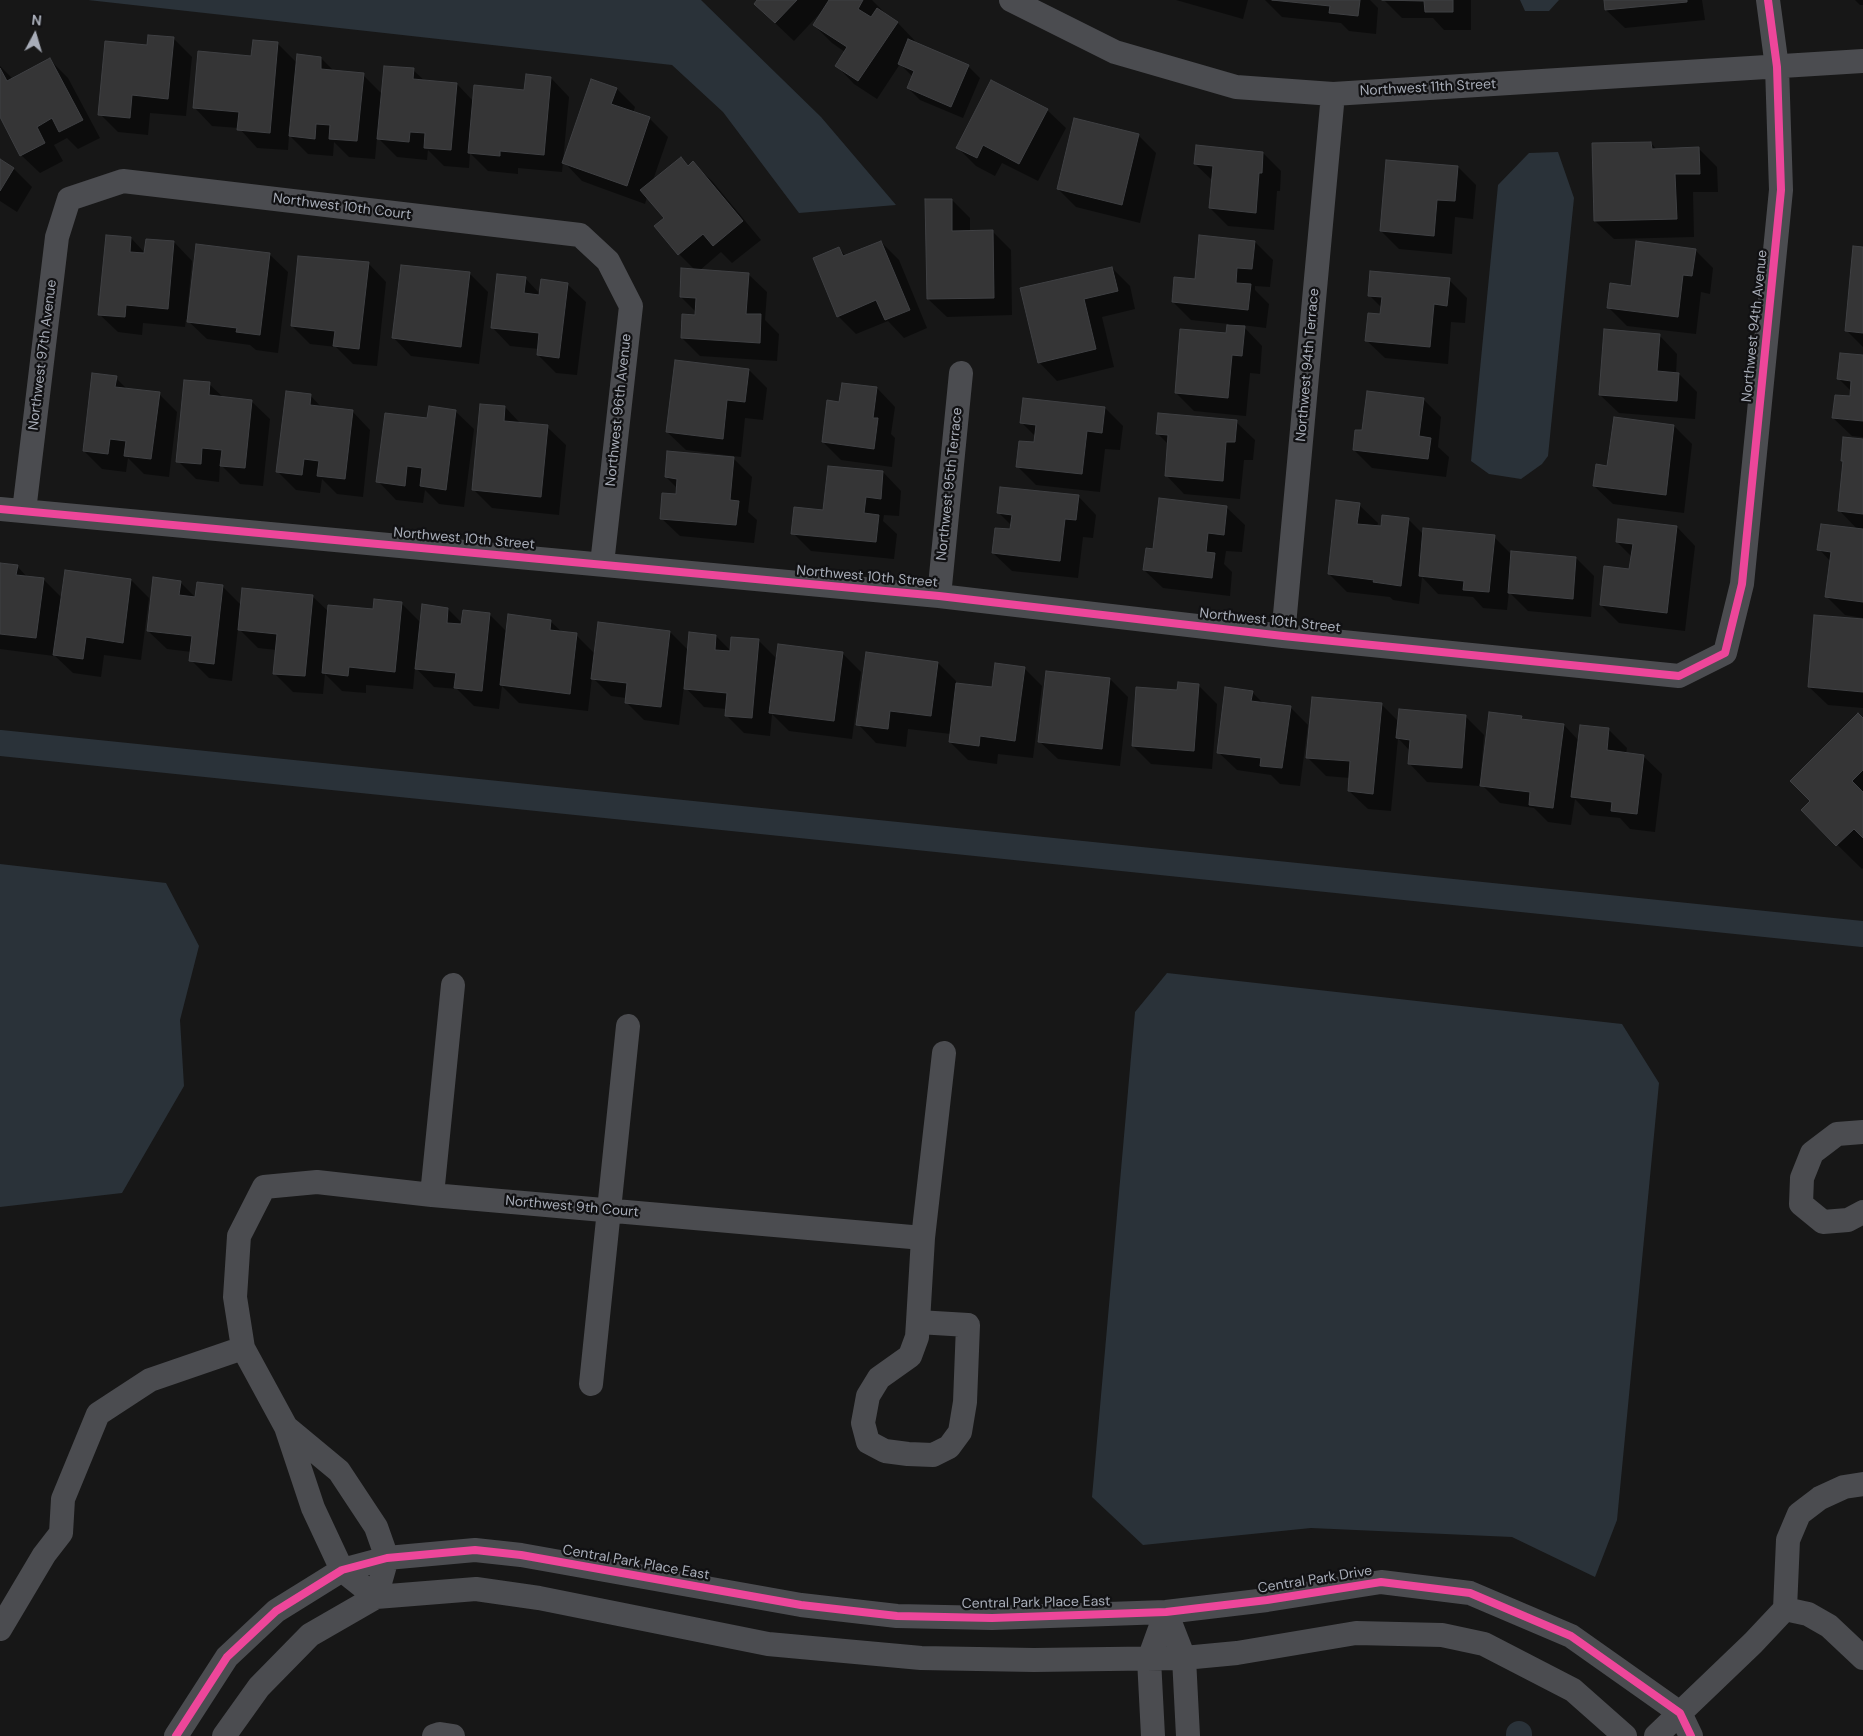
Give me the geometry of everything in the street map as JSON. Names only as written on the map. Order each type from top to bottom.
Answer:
[{"type":"street","name":"Northwest 11th Street","points":[[1011,0],[1116,52],[1236,87],[1333,94],[1863,61]]},
{"type":"street","name":"Northwest 94th Avenue","points":[[1725,653],[1742,584],[1781,190],[1778,67],[1768,0]]},
{"type":"street","name":"Northwest 94th Terrace","points":[[1283,636],[1333,94]]},
{"type":"street","name":"Northwest 10th Court","points":[[69,199],[123,181],[132,182],[580,235],[608,261]]},
{"type":"street","name":"Northwest 97th Avenue","points":[[24,512],[57,237],[69,199]]},
{"type":"street","name":"Northwest 96th Avenue","points":[[602,564],[631,306],[608,261]]},
{"type":"street","name":"Northwest 95th Terrace","points":[[939,596],[961,373]]},
{"type":"street","name":"Northwest 10th Street","points":[[0,509],[939,596],[1283,636],[1679,676],[1725,653]]},
{"type":"street","points":[[376,1597],[342,1570],[313,1508],[286,1427],[243,1348],[235,1297],[239,1236],[264,1187],[316,1182],[432,1195],[453,985]]},
{"type":"street","points":[[591,1384],[628,1026]]},
{"type":"street","points":[[918,1322],[968,1325],[965,1402],[960,1432],[949,1447],[933,1455],[885,1451],[868,1442],[863,1423],[868,1396],[879,1378],[910,1356],[917,1337],[922,1238],[944,1053]]},
{"type":"street","points":[[1863,1132],[1838,1134],[1812,1153],[1802,1178],[1801,1204],[1823,1222],[1848,1220],[1863,1212]]},
{"type":"street","name":"Northwest 9th Court","points":[[432,1195],[922,1238]]},
{"type":"street","points":[[0,1629],[44,1555],[61,1533],[63,1500],[98,1414],[150,1380],[243,1348]]},
{"type":"street","points":[[286,1427],[339,1471],[376,1527],[387,1558],[376,1597]]},
{"type":"street","points":[[1656,1736],[1753,1643],[1784,1609],[1788,1540],[1799,1514],[1820,1498],[1836,1490],[1863,1484]]},
{"type":"street","name":"Central Park Place East","points":[[176,1736],[227,1658],[276,1611],[342,1570],[387,1558],[475,1550],[522,1555],[801,1605],[897,1616],[992,1618],[1166,1612]]},
{"type":"street","name":"Central Park Drive","points":[[1166,1612],[1267,1600],[1381,1582],[1470,1593],[1571,1636],[1680,1713],[1692,1736]]},
{"type":"street","points":[[224,1736],[259,1687],[310,1635],[376,1597],[476,1589],[539,1598],[768,1644],[921,1658],[1034,1660],[1184,1658],[1237,1653],[1356,1632],[1442,1635],[1484,1644],[1573,1690],[1625,1736]]},
{"type":"street","points":[[1784,1609],[1808,1614],[1829,1626],[1863,1658]]},
{"type":"street","points":[[1166,1612],[1184,1658],[1188,1736]]},
{"type":"street","points":[[1153,1736],[1149,1659],[1166,1612]]},
{"type":"street","points":[[434,1736],[440,1734],[453,1736]]},
{"type":"shaded area","points":[[88,0],[701,0],[821,117],[896,205],[799,213],[723,112],[672,65]]},
{"type":"shaded area","points":[[1520,0],[1559,0],[1549,11],[1525,11]]},
{"type":"shaded area","points":[[1558,152],[1574,198],[1548,456],[1542,464],[1521,479],[1489,474],[1471,461],[1498,185],[1529,153]]},
{"type":"shaded area","points":[[0,864],[166,883],[199,946],[180,1020],[184,1086],[122,1193],[0,1207]]},
{"type":"shaded area","points":[[1167,973],[1622,1024],[1659,1083],[1617,1520],[1595,1577],[1512,1537],[1311,1528],[1143,1545],[1092,1497],[1135,1012]]},
{"type":"building","points":[[757,0],[797,0],[775,23],[754,4]]},
{"type":"building","points":[[829,0],[863,0],[858,9],[871,17],[877,8],[898,22],[858,81],[835,66],[847,47],[813,25]]},
{"type":"building","points":[[1272,0],[1360,0],[1358,16],[1329,13],[1330,6]]},
{"type":"building","points":[[1382,0],[1453,0],[1453,12],[1425,12],[1424,1]]},
{"type":"building","points":[[1604,0],[1687,0],[1687,2],[1605,10]]},
{"type":"building","points":[[148,35],[174,37],[168,99],[132,95],[130,118],[98,115],[105,41],[147,45]]},
{"type":"building","points":[[908,39],[969,65],[951,107],[907,88],[914,71],[898,64]]},
{"type":"building","points":[[253,40],[278,42],[270,133],[237,130],[239,112],[193,108],[198,51],[251,56]]},
{"type":"building","points":[[297,54],[321,57],[321,69],[364,73],[357,141],[329,139],[330,125],[316,124],[315,139],[289,136]]},
{"type":"building","points":[[50,58],[83,120],[59,132],[52,118],[37,127],[45,143],[20,156],[0,117],[0,68],[7,81]]},
{"type":"building","points":[[384,66],[414,68],[413,79],[457,83],[451,150],[424,148],[425,133],[410,132],[409,142],[377,139]]},
{"type":"building","points":[[526,74],[551,77],[544,155],[500,151],[500,156],[468,153],[474,85],[524,90]]},
{"type":"building","points":[[591,79],[617,88],[611,104],[650,117],[627,186],[562,163]]},
{"type":"building","points":[[991,80],[1048,109],[1019,164],[983,145],[977,158],[956,148]]},
{"type":"building","points":[[1074,118],[1139,134],[1122,205],[1057,189]]},
{"type":"building","points":[[1651,142],[1652,149],[1699,147],[1700,174],[1675,174],[1677,219],[1594,221],[1592,143]]},
{"type":"building","points":[[1196,145],[1263,152],[1262,173],[1259,173],[1256,213],[1209,208],[1213,166],[1194,164]]},
{"type":"building","points":[[681,157],[688,166],[693,161],[743,221],[713,246],[703,234],[678,255],[654,226],[664,218],[640,190]]},
{"type":"building","points":[[0,159],[14,168],[0,191]]},
{"type":"building","points":[[1386,160],[1458,166],[1455,201],[1437,200],[1434,236],[1380,231]]},
{"type":"building","points":[[925,199],[952,199],[952,231],[993,230],[994,298],[927,299]]},
{"type":"building","points":[[106,235],[131,237],[130,252],[144,253],[146,239],[174,241],[168,309],[126,305],[125,317],[98,315]]},
{"type":"building","points":[[1199,235],[1255,241],[1252,269],[1237,268],[1236,283],[1251,284],[1248,310],[1172,302],[1174,277],[1195,279]]},
{"type":"building","points":[[881,241],[910,310],[885,320],[876,300],[837,317],[813,258],[839,247],[843,256]]},
{"type":"building","points":[[1636,241],[1696,249],[1692,276],[1683,275],[1678,317],[1607,308],[1610,283],[1631,286]]},
{"type":"building","points":[[196,244],[270,253],[260,335],[236,332],[237,328],[187,322]]},
{"type":"building","points":[[1853,246],[1863,247],[1863,333],[1845,331]]},
{"type":"building","points":[[298,256],[369,262],[359,349],[333,346],[335,331],[291,326]]},
{"type":"building","points":[[401,265],[470,272],[461,347],[392,338]]},
{"type":"building","points":[[1112,267],[1118,291],[1084,299],[1096,349],[1038,363],[1020,288]]},
{"type":"building","points":[[681,268],[749,273],[746,314],[761,314],[760,343],[681,338],[682,314],[695,315],[696,298],[680,297]]},
{"type":"building","points":[[1370,271],[1450,278],[1447,306],[1434,304],[1430,347],[1365,341],[1368,313],[1380,314],[1382,297],[1368,296]]},
{"type":"building","points":[[497,274],[526,277],[524,293],[539,295],[541,279],[568,283],[559,358],[537,355],[539,333],[491,328]]},
{"type":"building","points":[[1227,325],[1245,326],[1242,356],[1232,355],[1228,398],[1175,393],[1180,329],[1226,333]]},
{"type":"building","points":[[1604,329],[1660,334],[1657,371],[1679,373],[1677,401],[1599,395]]},
{"type":"building","points":[[1840,353],[1863,355],[1863,421],[1832,418],[1835,395],[1850,396],[1851,381],[1837,379]]},
{"type":"building","points":[[675,360],[749,369],[745,402],[727,400],[723,439],[666,432]]},
{"type":"building","points":[[92,373],[117,376],[115,387],[160,392],[151,459],[124,456],[126,441],[110,439],[108,454],[83,451]]},
{"type":"building","points":[[184,380],[210,382],[209,395],[252,400],[245,468],[220,466],[222,450],[202,448],[201,464],[176,462]]},
{"type":"building","points":[[842,383],[877,387],[873,418],[878,418],[874,449],[822,442],[827,400],[839,402]]},
{"type":"building","points":[[286,391],[311,394],[310,405],[353,410],[345,479],[317,476],[319,461],[304,459],[302,475],[276,472]]},
{"type":"building","points":[[1367,391],[1424,398],[1419,436],[1431,438],[1428,459],[1353,450],[1355,430],[1362,430]]},
{"type":"building","points":[[1023,398],[1105,407],[1102,433],[1087,431],[1082,474],[1016,467],[1019,441],[1034,442],[1036,425],[1020,423]]},
{"type":"building","points":[[480,404],[505,406],[504,421],[548,425],[541,497],[472,490]]},
{"type":"building","points":[[429,406],[456,410],[446,490],[420,486],[422,468],[407,466],[405,486],[376,482],[385,413],[427,418]]},
{"type":"building","points":[[1158,413],[1237,420],[1235,442],[1226,442],[1223,481],[1165,476],[1168,435],[1156,434]]},
{"type":"building","points":[[1614,417],[1674,425],[1666,495],[1593,486],[1596,464],[1607,466]]},
{"type":"building","points":[[1843,437],[1863,439],[1863,514],[1838,511],[1843,461],[1841,461]]},
{"type":"building","points":[[667,451],[734,457],[730,500],[739,501],[736,525],[660,519],[662,493],[676,494],[677,479],[665,477]]},
{"type":"building","points":[[828,466],[883,471],[881,499],[866,497],[864,513],[879,515],[876,542],[791,534],[794,507],[823,510]]},
{"type":"building","points":[[1000,487],[1079,495],[1076,520],[1065,519],[1060,561],[992,553],[995,528],[1010,529],[1012,515],[997,513]]},
{"type":"building","points":[[1159,498],[1227,506],[1224,535],[1208,533],[1206,552],[1215,553],[1212,578],[1143,570],[1146,548],[1153,549]]},
{"type":"building","points":[[1336,500],[1360,503],[1357,524],[1381,526],[1382,515],[1409,518],[1401,586],[1373,582],[1374,580],[1328,574]]},
{"type":"building","points":[[1618,519],[1677,526],[1667,613],[1600,605],[1604,566],[1629,569],[1633,544],[1616,542]]},
{"type":"building","points":[[1821,524],[1863,529],[1863,602],[1825,597],[1831,552],[1817,550]]},
{"type":"building","points":[[1423,528],[1495,535],[1489,592],[1463,590],[1464,581],[1419,576]]},
{"type":"building","points":[[1511,551],[1576,557],[1573,599],[1508,593]]},
{"type":"building","points":[[0,563],[18,565],[16,575],[44,578],[36,638],[0,634]]},
{"type":"building","points":[[65,570],[131,579],[123,643],[86,637],[83,659],[53,655]]},
{"type":"building","points":[[153,577],[181,581],[179,595],[195,597],[197,582],[223,585],[214,664],[189,661],[192,636],[147,631]]},
{"type":"building","points":[[242,588],[313,595],[305,676],[273,674],[277,634],[238,630]]},
{"type":"building","points":[[374,599],[402,602],[395,672],[349,667],[348,676],[322,673],[328,605],[373,609]]},
{"type":"building","points":[[422,604],[448,608],[447,623],[461,624],[463,610],[490,613],[482,691],[454,688],[456,673],[415,669]]},
{"type":"building","points":[[508,614],[551,620],[550,630],[577,633],[570,694],[500,685]]},
{"type":"building","points":[[1814,615],[1863,619],[1863,692],[1808,687]]},
{"type":"building","points":[[598,622],[670,631],[661,707],[625,703],[627,683],[591,679]]},
{"type":"building","points":[[689,632],[716,635],[715,650],[730,651],[731,637],[759,639],[752,718],[725,716],[727,693],[684,689]]},
{"type":"building","points":[[778,644],[843,652],[834,721],[769,713]]},
{"type":"building","points":[[866,652],[938,662],[931,716],[890,711],[888,729],[856,725]]},
{"type":"building","points":[[995,663],[1025,667],[1015,741],[980,736],[979,746],[949,742],[956,683],[992,687]]},
{"type":"building","points":[[1046,671],[1110,678],[1102,749],[1038,742]]},
{"type":"building","points":[[1178,682],[1199,684],[1194,751],[1132,746],[1136,687],[1177,690]]},
{"type":"building","points":[[1225,687],[1253,691],[1251,701],[1291,706],[1282,768],[1260,766],[1261,758],[1217,753]]},
{"type":"building","points":[[1312,697],[1382,703],[1373,794],[1348,791],[1350,761],[1306,758]]},
{"type":"building","points":[[1399,709],[1466,715],[1462,768],[1408,764],[1410,740],[1396,738]]},
{"type":"building","points":[[1489,712],[1522,716],[1521,719],[1564,724],[1553,808],[1529,805],[1530,792],[1480,786]]},
{"type":"building","points":[[1858,713],[1863,718],[1863,770],[1852,781],[1863,792],[1863,838],[1854,829],[1836,846],[1801,810],[1810,801],[1790,781]]},
{"type":"building","points":[[1580,725],[1609,728],[1607,750],[1644,755],[1637,814],[1611,811],[1612,802],[1571,797]]},
{"type":"waterway","points":[[0,743],[1863,934]]},
{"type":"cycle path","points":[[0,509],[939,596],[1283,636],[1679,676],[1725,653],[1742,584],[1781,190],[1777,67],[1768,0]]},
{"type":"cycle path","points":[[176,1736],[227,1657],[276,1611],[342,1570],[387,1558],[475,1550],[521,1555],[801,1605],[897,1616],[992,1618],[1166,1612],[1267,1600],[1381,1582],[1470,1593],[1571,1636],[1680,1713],[1691,1736]]}]
